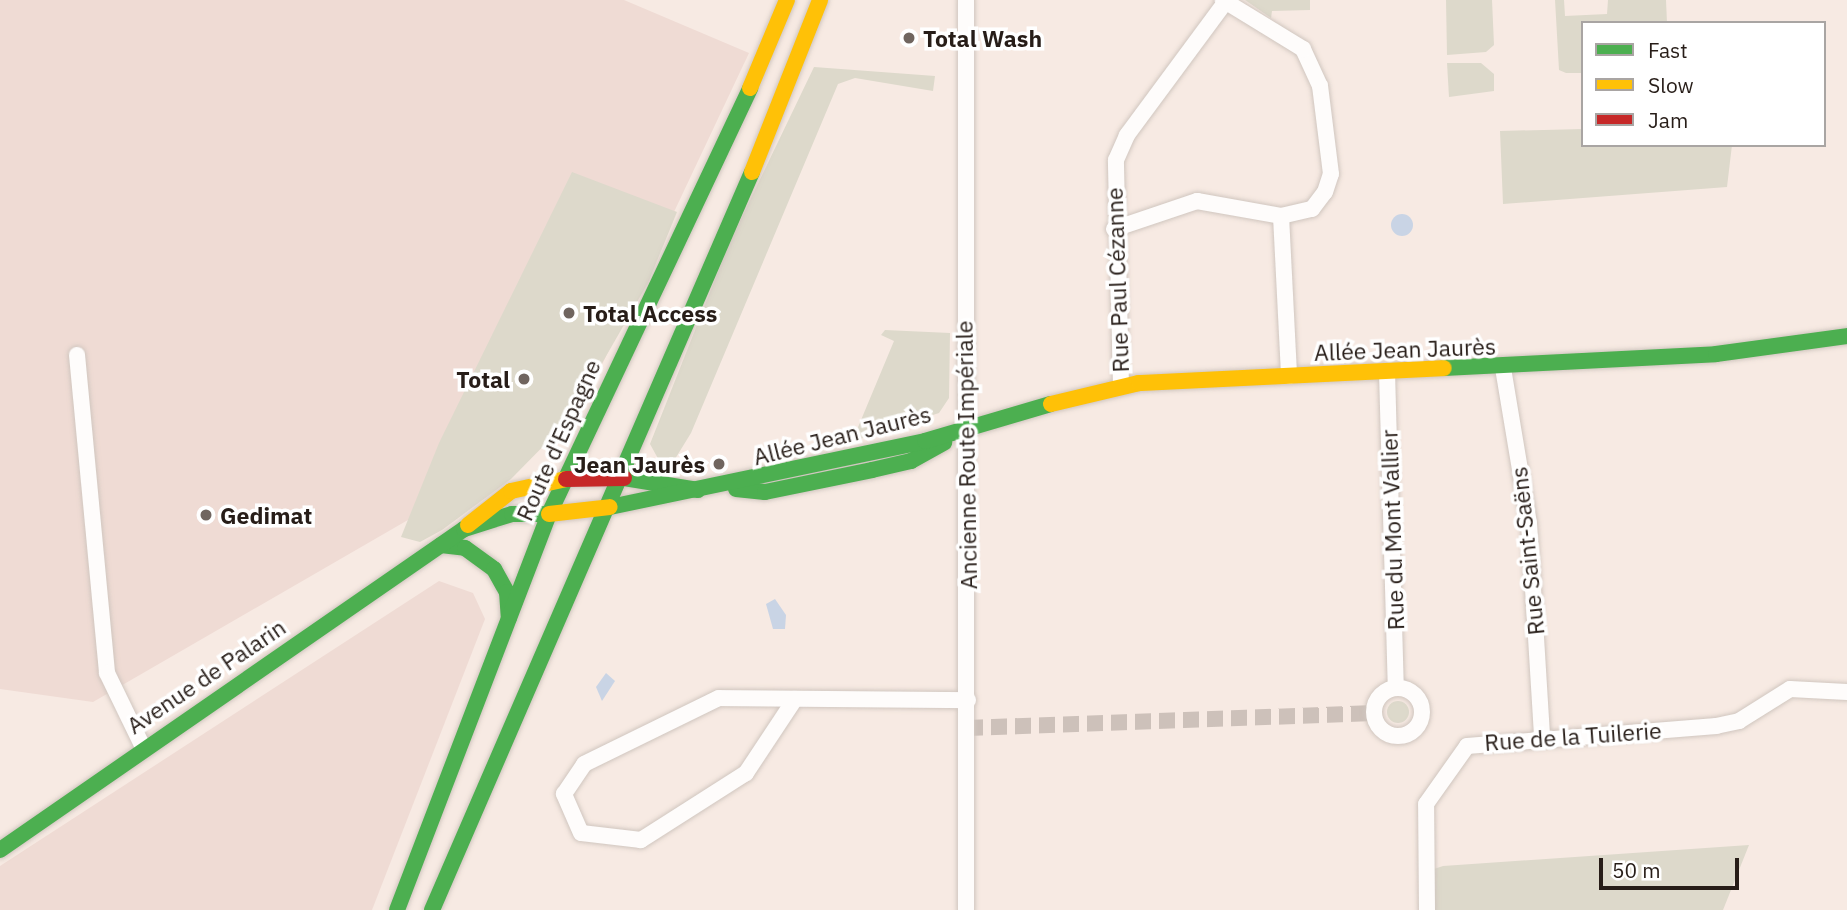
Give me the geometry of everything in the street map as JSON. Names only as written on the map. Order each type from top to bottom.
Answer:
[{"type":"main road","name":"Route d'Espagne","points":[[397,910],[506,632],[549,514],[787,0]]},
{"type":"main road","points":[[432,910],[624,478],[820,0]]},
{"type":"main road","name":"Allée Jean Jaurès","points":[[549,514],[610,507],[727,486],[925,441],[967,424],[1121,386],[1503,368],[1716,354],[1847,336]]},
{"type":"main road","name":"Allée Jean Jaurès","points":[[566,479],[624,478],[700,491]]},
{"type":"main road","name":"Avenue de Palarin","points":[[0,850],[143,747],[464,529],[512,491],[566,479]]},
{"type":"main road","name":"Avenue de Palarin","points":[[464,529],[512,514],[549,514]]},
{"type":"main road","points":[[441,545],[465,548],[494,569],[510,605],[506,632]]},
{"type":"street","name":"Ancienne Route Impériale","points":[[966,0],[966,910]]},
{"type":"street","points":[[1114,229],[1197,201],[1281,216],[1312,209],[1325,192],[1331,174],[1320,86],[1303,48],[1226,0]]},
{"type":"street","name":"Rue Paul Cézanne","points":[[1121,386],[1112,184],[1126,135],[1226,0]]},
{"type":"street","points":[[1281,216],[1289,376]]},
{"type":"street","points":[[77,355],[107,673],[143,747]]},
{"type":"street","name":"Rue Saint-Saëns","points":[[1503,368],[1530,523],[1542,736]]},
{"type":"street","name":"Rue du Mont Vallier","points":[[1387,372],[1396,688]]},
{"type":"street","name":"Rue de la Tuilerie","points":[[1427,910],[1426,804],[1438,781],[1467,746],[1542,736],[1716,726],[1739,721],[1790,688],[1847,692]]},
{"type":"street","points":[[795,699],[746,773],[641,840],[581,833],[564,794],[584,764],[719,698],[968,700]]},
{"type":"shaded area","points":[[0,0],[624,0],[749,53],[574,424],[93,702],[0,689]]},
{"type":"shaded area","points":[[1245,0],[1310,0],[1310,10],[1272,11],[1271,18]]},
{"type":"shaded area","points":[[1446,0],[1492,0],[1494,45],[1486,52],[1447,55]]},
{"type":"shaded area","points":[[1555,0],[1564,0],[1565,16],[1607,14],[1608,0],[1666,0],[1667,21],[1581,21],[1581,73],[1559,70]]},
{"type":"shaded area","points":[[1447,63],[1481,63],[1494,74],[1494,91],[1449,97]]},
{"type":"shaded area","points":[[814,67],[935,76],[933,91],[855,78],[838,84],[691,433],[675,459],[661,464],[650,444],[729,244]]},
{"type":"shaded area","points":[[1581,129],[1581,147],[1732,147],[1727,187],[1503,204],[1500,131]]},
{"type":"shaded area","points":[[572,172],[677,212],[648,283],[570,419],[511,479],[442,530],[420,542],[401,537],[439,443]]},
{"type":"shaded area","points":[[885,330],[950,333],[949,398],[939,413],[860,439],[856,432],[894,341],[881,335]]},
{"type":"shaded area","points":[[439,581],[473,593],[485,619],[372,910],[0,910],[0,866]]},
{"type":"shaded area","points":[[1398,701],[1406,704],[1409,712],[1406,720],[1398,723],[1390,720],[1387,712],[1390,704]]},
{"type":"shaded area","points":[[1749,845],[1723,910],[1434,910],[1434,869],[1443,866]]},
{"type":"water","points":[[1402,214],[1410,217],[1413,225],[1410,233],[1402,236],[1394,233],[1391,225],[1394,217]]},
{"type":"water","points":[[775,599],[786,615],[785,629],[773,629],[766,604]]},
{"type":"water","points":[[606,673],[615,681],[602,701],[596,687]]},
{"type":"tunnel","points":[[967,728],[1374,713]]},
{"type":"traffic: fast","points":[[397,910],[549,514],[750,88]]},
{"type":"traffic: fast","points":[[432,910],[752,172]]},
{"type":"traffic: fast","points":[[1444,368],[1716,354],[1847,336]]},
{"type":"traffic: fast","points":[[610,507],[925,441],[1051,404]]},
{"type":"traffic: fast","points":[[736,489],[765,492],[872,470],[911,461],[944,443]]},
{"type":"traffic: fast","points":[[624,478],[698,490]]},
{"type":"traffic: fast","points":[[0,850],[464,529],[512,514],[549,514]]},
{"type":"traffic: fast","points":[[441,545],[465,548],[494,569],[507,592],[509,618]]},
{"type":"traffic: slow","points":[[750,88],[787,0]]},
{"type":"traffic: slow","points":[[752,172],[820,0]]},
{"type":"traffic: slow","points":[[1051,404],[1139,383],[1444,368]]},
{"type":"traffic: slow","points":[[468,525],[511,491],[566,479]]},
{"type":"traffic: slow","points":[[549,514],[610,507]]},
{"type":"traffic: jam","points":[[566,479],[624,478]]},
{"type":"place","name":"Total Wash","points":[[909,38]]},
{"type":"place","name":"Total Access","points":[[569,313]]},
{"type":"place","name":"Total","points":[[524,379]]},
{"type":"place","name":"Jean Jaurès","points":[[719,464]]},
{"type":"place","name":"Gedimat","points":[[206,515]]}]
